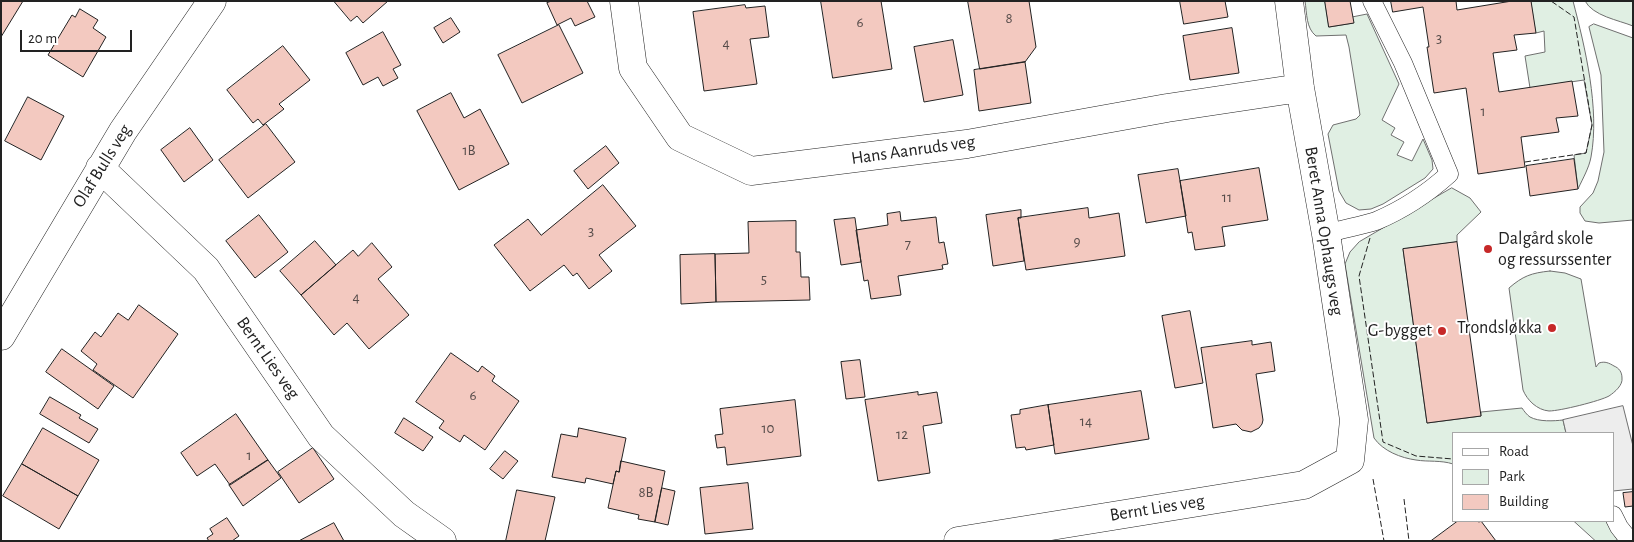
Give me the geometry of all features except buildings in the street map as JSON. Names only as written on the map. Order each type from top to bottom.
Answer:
[{"type":"street","name":"Olaf Bulls veg","points":[[1,336],[123,131],[212,1]]},
{"type":"street","name":"Hans Aanruds veg","points":[[624,1],[633,68],[680,137],[751,171],[967,144],[1167,108],[1300,88]]},
{"type":"street","name":"Beret Anna Ophaugs veg","points":[[1289,1],[1300,88],[1326,234],[1354,420],[1350,460]]},
{"type":"street","name":"Bernt Lies veg","points":[[100,168],[206,269],[321,436],[404,514],[442,541]]},
{"type":"street","name":"Bernt Lies veg","points":[[958,541],[1304,485],[1350,460]]},
{"type":"lane","points":[[1326,234],[1376,220],[1418,199],[1449,174],[1403,63],[1372,1]]},
{"type":"lane","points":[[1614,517],[1630,541]]},
{"type":"green space","points":[[1305,1],[1325,1],[1329,27],[1353,23],[1352,17],[1367,14],[1399,84],[1382,120],[1395,128],[1391,135],[1404,142],[1397,155],[1412,161],[1423,139],[1432,160],[1433,169],[1425,178],[1383,204],[1371,209],[1359,210],[1346,203],[1339,191],[1328,134],[1333,125],[1356,119],[1360,115],[1346,35],[1316,36],[1310,29]]},
{"type":"green space","points":[[1531,1],[1573,1],[1578,19],[1590,78],[1594,119],[1591,157],[1578,189],[1574,155],[1586,153],[1592,125],[1584,80],[1530,88],[1525,56],[1545,52],[1544,31],[1536,33]]},
{"type":"green space","points":[[1585,1],[1633,1],[1633,26],[1600,14]]},
{"type":"green space","points":[[1594,24],[1633,38],[1633,220],[1599,223],[1585,221],[1580,213],[1580,207],[1593,193],[1598,181],[1604,152],[1601,75],[1589,27]]},
{"type":"green space","points":[[1452,188],[1470,198],[1481,212],[1457,235],[1457,242],[1403,249],[1427,423],[1481,416],[1481,412],[1522,408],[1534,419],[1546,421],[1563,420],[1566,432],[1452,432],[1452,464],[1404,458],[1382,447],[1374,438],[1345,264],[1350,252],[1359,242]]},
{"type":"green space","name":"Trondsløkka","points":[[1550,271],[1565,273],[1581,279],[1596,367],[1599,363],[1609,363],[1619,369],[1622,381],[1620,386],[1609,396],[1580,405],[1549,411],[1540,409],[1533,404],[1523,390],[1509,288],[1528,276]]},
{"type":"green space","points":[[1575,522],[1607,522],[1618,541],[1596,541]]},
{"type":"shaded area","points":[[1623,406],[1633,446],[1633,489],[1614,491],[1614,432],[1566,432],[1563,420]]},
{"type":"fence","points":[[1525,162],[1586,153],[1592,125],[1574,17],[1551,1]]},
{"type":"fence","points":[[1370,238],[1359,276],[1383,442],[1416,456],[1452,459]]},
{"type":"fence","points":[[1373,479],[1384,541]]},
{"type":"fence","points":[[1404,499],[1409,541]]},
{"type":"place","name":"Dalgård skole og ressurssenter","points":[[1488,249]]},
{"type":"place","name":"Trondsløkka","points":[[1552,328]]},
{"type":"place","name":"G-bygget","points":[[1442,331]]}]
